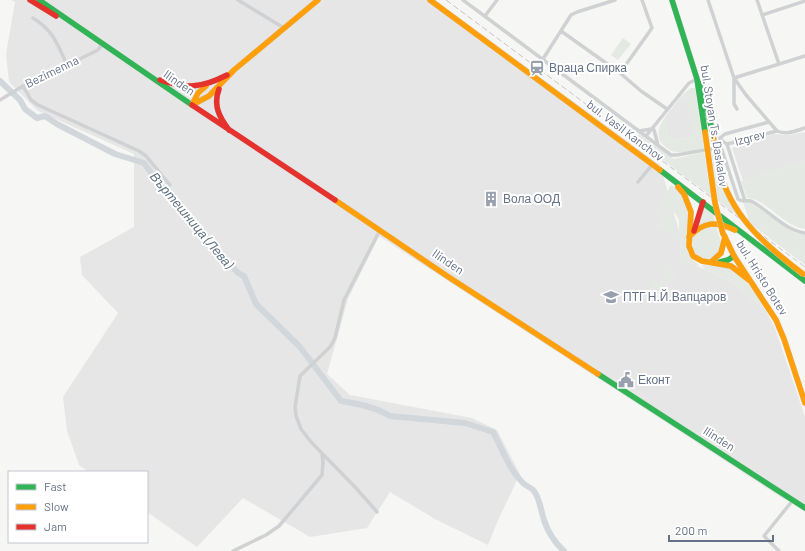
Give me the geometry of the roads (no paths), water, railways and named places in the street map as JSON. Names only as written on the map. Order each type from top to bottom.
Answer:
[{"type":"main road","name":"Ilinden","points":[[30,0],[82,30]]},
{"type":"main road","name":"Ilinden","points":[[39,0],[192,105],[447,276],[805,508]]},
{"type":"main road","points":[[192,105],[209,96],[234,70],[318,0]]},
{"type":"main road","name":"bul. Vasil Kanchov","points":[[430,0],[703,202],[805,281]]},
{"type":"main road","name":"bul. Stoyan Ts. Daskalov","points":[[672,0],[697,79],[715,203],[724,235]]},
{"type":"main road","points":[[151,77],[182,87],[193,87],[207,84],[234,70]]},
{"type":"main road","points":[[697,79],[704,96],[722,180],[737,209],[748,226],[763,242],[804,275]]},
{"type":"main road","points":[[224,80],[216,95],[215,104],[218,114],[229,130]]},
{"type":"main road","points":[[192,105],[198,93],[207,84]]},
{"type":"main road","points":[[669,178],[684,194],[688,202],[691,212],[689,246],[693,256],[702,261],[731,266],[749,280]]},
{"type":"main road","points":[[694,231],[703,202]]},
{"type":"main road","points":[[689,237],[694,231],[705,225],[719,224],[726,226],[750,239]]},
{"type":"main road","points":[[711,262],[721,253],[724,235]]},
{"type":"main road","name":"bul. Hristo Botev","points":[[724,235],[734,256],[776,320],[805,403]]},
{"type":"main road","points":[[711,262],[722,262],[734,256]]},
{"type":"street","points":[[238,0],[284,28]]},
{"type":"street","points":[[464,0],[658,146],[671,154],[677,155],[721,147]]},
{"type":"street","points":[[485,16],[497,0]]},
{"type":"street","points":[[543,59],[571,15],[615,0]]},
{"type":"street","points":[[620,73],[652,28],[642,0]]},
{"type":"street","points":[[708,0],[734,78],[746,95],[777,131]]},
{"type":"street","points":[[757,0],[779,64]]},
{"type":"street","points":[[762,15],[805,1]]},
{"type":"street","points":[[33,18],[48,29],[55,39],[67,65]]},
{"type":"street","points":[[561,31],[667,109]]},
{"type":"street","name":"Bezimenna","points":[[0,100],[9,96],[19,88],[98,50],[102,44]]},
{"type":"street","points":[[734,78],[805,56]]},
{"type":"street","points":[[734,78],[734,104],[737,108]]},
{"type":"street","points":[[647,137],[667,109],[689,83],[697,79]]},
{"type":"street","points":[[23,86],[31,100],[38,105],[146,156],[170,185]]},
{"type":"street","points":[[769,122],[725,134],[720,138],[721,147],[737,198],[740,201],[753,202],[795,230],[805,233]]},
{"type":"street","points":[[752,127],[756,136]]},
{"type":"street","name":"Izgrev","points":[[720,138],[727,144],[777,131],[789,133],[805,128]]},
{"type":"street","points":[[639,131],[653,130]]},
{"type":"street","points":[[653,130],[658,146]]},
{"type":"street","points":[[727,144],[745,201]]},
{"type":"street","points":[[638,182],[652,165]]},
{"type":"street","points":[[377,512],[356,488],[321,453],[301,429],[296,416],[295,407],[300,376],[321,357],[336,338],[344,300],[380,230]]},
{"type":"street","points":[[233,551],[266,535],[279,526],[322,475],[323,462],[321,453]]},
{"type":"street","points":[[780,551],[764,536],[793,500]]},
{"type":"waterway","name":"Въртешница (Лева)","points":[[0,81],[20,100],[25,109],[37,118],[45,116],[57,124],[115,154],[144,163],[188,219],[238,273],[244,276],[256,304],[300,347],[341,401],[373,408],[390,416],[465,423],[493,432],[513,471],[523,483],[536,494],[548,529],[555,541],[564,551]]},
{"type":"railway","points":[[446,0],[805,267]]},
{"type":"place","name":"Враца Спирка","points":[[537,68]]},
{"type":"place","name":"Вола ООД","points":[[491,199]]},
{"type":"place","name":"ПТГ Н.Й.Вапцаров","points":[[611,297]]},
{"type":"place","name":"Еконт","points":[[626,380]]}]
